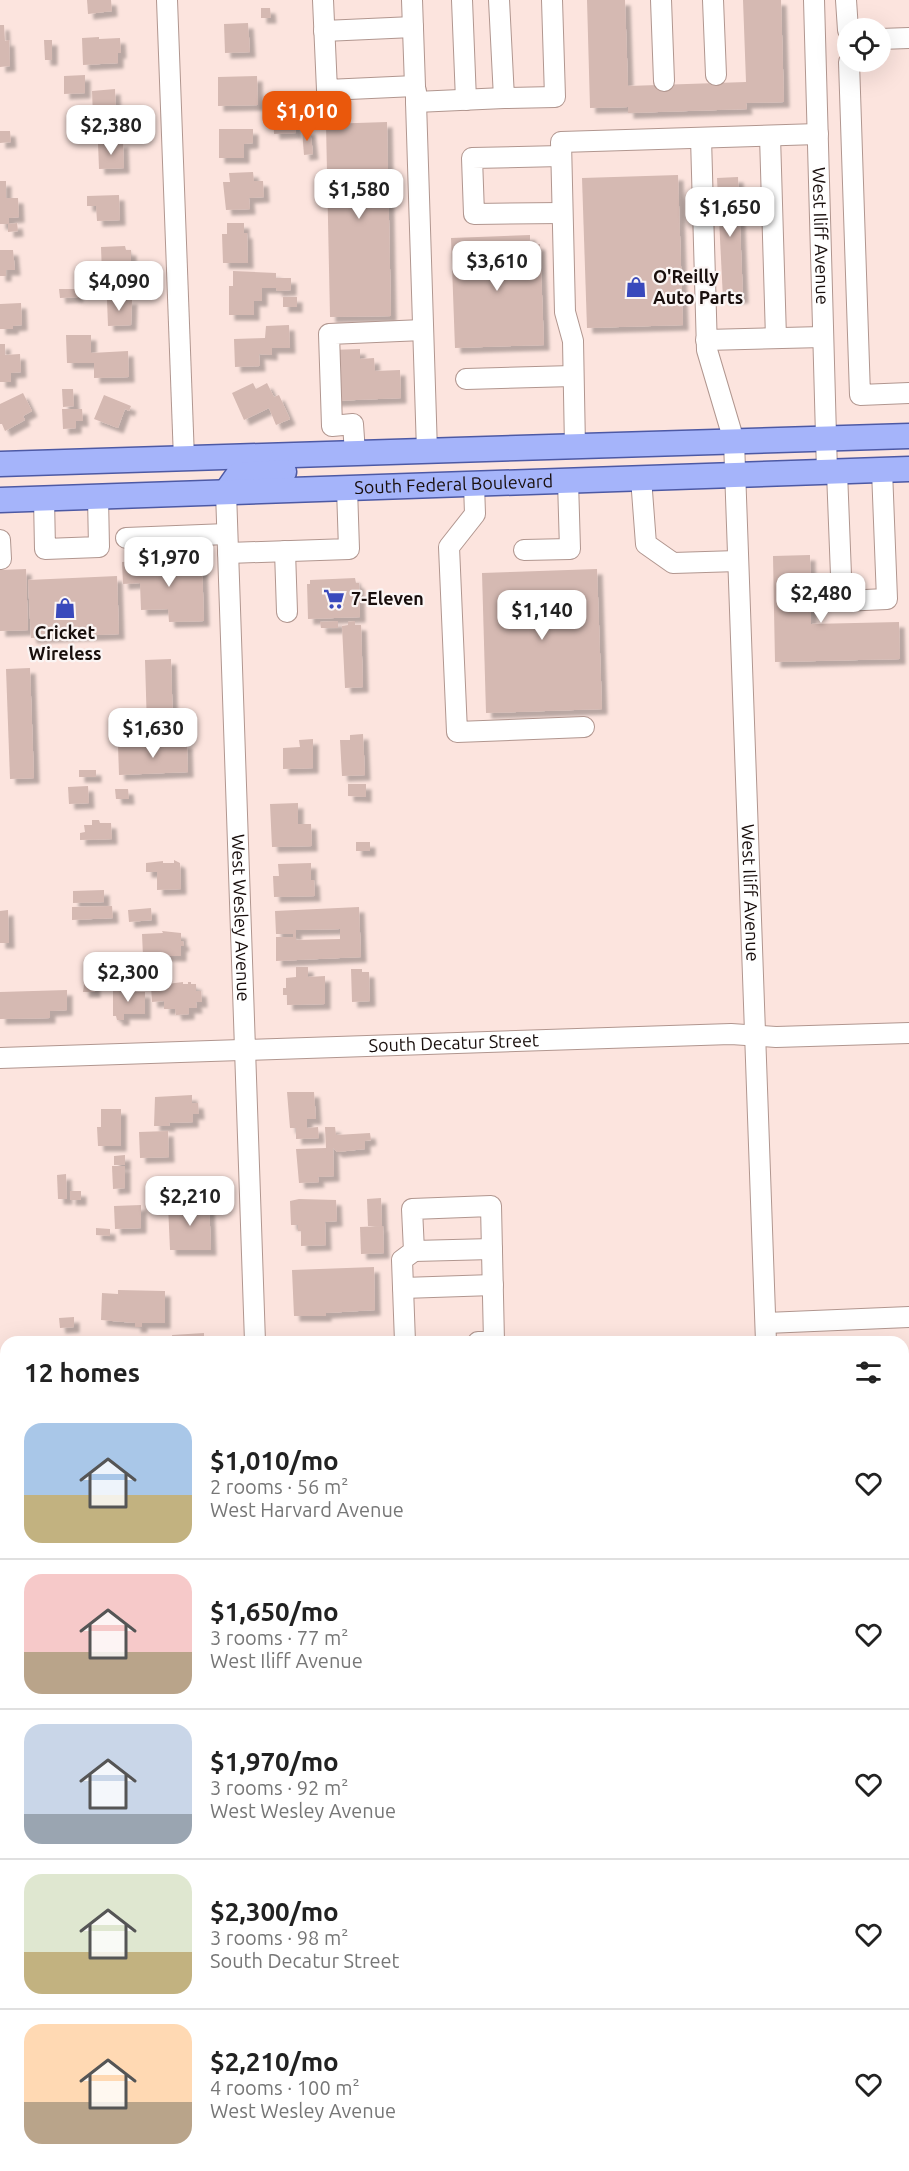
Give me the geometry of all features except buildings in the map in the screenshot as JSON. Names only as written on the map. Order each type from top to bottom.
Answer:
[{"type":"main road","name":"South Federal Boulevard","points":[[0,464],[909,436]]},
{"type":"main road","points":[[226,492],[238,475],[387,466],[407,462],[427,451]]},
{"type":"main road","points":[[5,500],[58,487],[165,480],[176,475],[184,459]]},
{"type":"main road","name":"South Federal Boulevard","points":[[5,500],[909,469]]},
{"type":"street","points":[[167,0],[184,459]]},
{"type":"street","points":[[323,0],[327,90],[416,94],[466,100],[555,97],[552,0]]},
{"type":"street","points":[[412,0],[427,451]]},
{"type":"street","points":[[462,0],[466,100]]},
{"type":"street","points":[[499,0],[504,98]]},
{"type":"street","points":[[661,0],[664,81]]},
{"type":"street","points":[[713,0],[716,75]]},
{"type":"street","name":"West Iliff Avenue","points":[[814,0],[826,439],[832,472],[842,602],[887,599],[882,470]]},
{"type":"street","points":[[846,0],[847,18]]},
{"type":"street","points":[[324,31],[413,27]]},
{"type":"street","points":[[891,39],[909,38]]},
{"type":"street","points":[[849,72],[860,395],[909,393]]},
{"type":"street","points":[[575,447],[573,341],[565,312],[561,142],[818,134]]},
{"type":"street","points":[[770,136],[776,338]]},
{"type":"street","name":"West Iliff Avenue","points":[[701,138],[707,350],[734,441],[766,1333]]},
{"type":"street","points":[[561,156],[472,158],[474,214],[562,213]]},
{"type":"street","points":[[355,453],[354,424],[332,426],[329,334],[423,330]]},
{"type":"street","points":[[706,340],[823,337]]},
{"type":"street","points":[[466,379],[573,376]]},
{"type":"street","points":[[641,478],[646,544],[673,563],[738,561]]},
{"type":"street","points":[[524,550],[570,549],[568,481]]},
{"type":"street","points":[[474,484],[475,514],[449,547],[457,732],[584,727]]},
{"type":"street","points":[[126,538],[228,543],[285,551],[349,549],[347,488]]},
{"type":"street","name":"West Wesley Avenue","points":[[226,492],[255,1336]]},
{"type":"street","points":[[44,498],[45,549],[99,547],[98,497]]},
{"type":"street","points":[[285,551],[287,612]]},
{"type":"street","name":"South Decatur Street","points":[[0,1058],[731,1034],[776,1037],[909,1033]]},
{"type":"street","points":[[414,1251],[412,1209],[491,1206],[494,1336]]},
{"type":"street","points":[[405,1336],[402,1260],[414,1251],[492,1250]]},
{"type":"street","points":[[403,1288],[493,1285]]},
{"type":"street","points":[[766,1333],[909,1317]]},
{"type":"place","name":"O'Reilly Auto Parts","points":[[636,287]]},
{"type":"place","name":"7-Eleven","points":[[334,599]]},
{"type":"place","name":"Cricket Wireless","points":[[65,608]]}]
